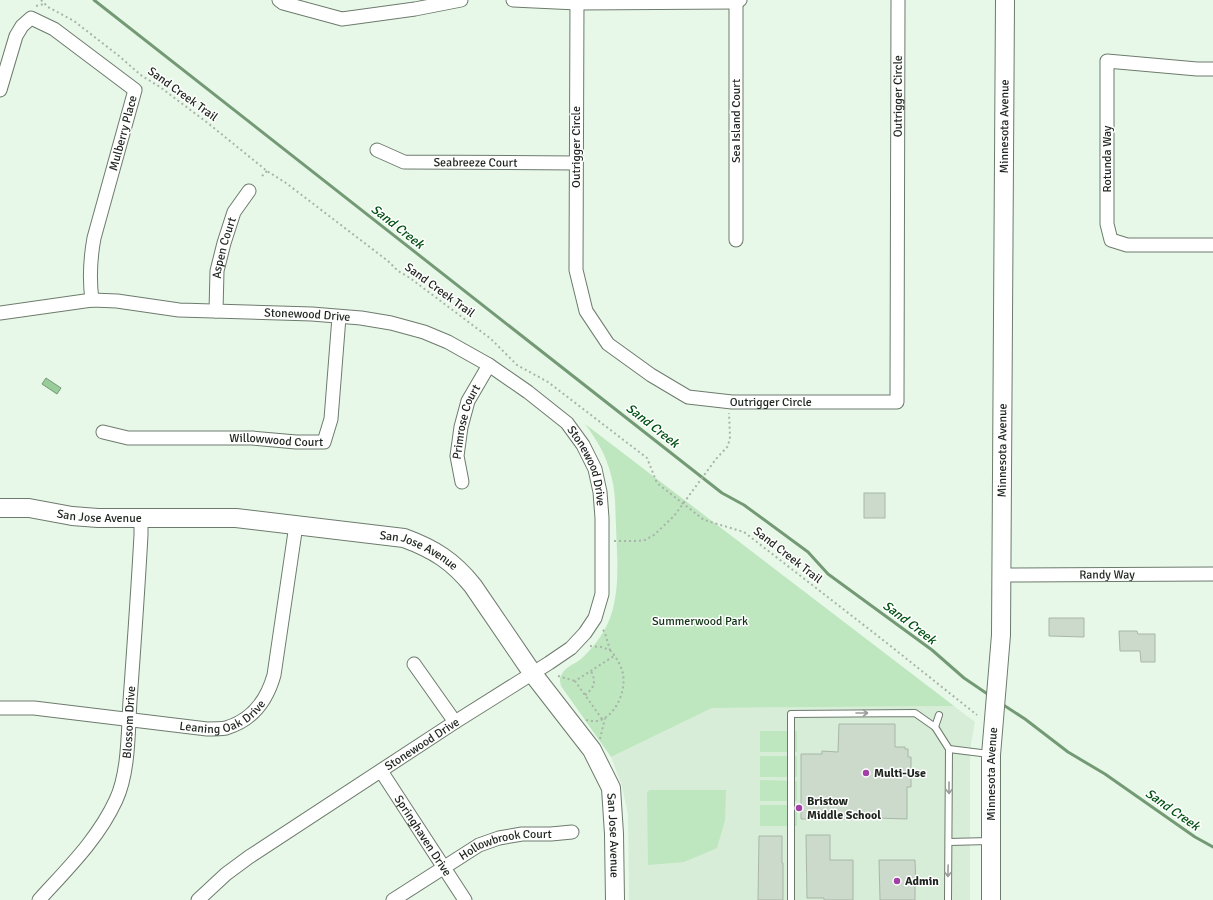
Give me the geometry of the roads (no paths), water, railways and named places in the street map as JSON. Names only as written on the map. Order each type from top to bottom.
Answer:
[{"type":"street","points":[[278,0],[283,3],[342,19],[415,5],[462,0]]},
{"type":"street","points":[[513,0],[737,1]]},
{"type":"street","name":"Outrigger Circle","points":[[577,1],[576,270],[586,311],[608,344],[650,375],[688,397],[729,401],[897,402],[898,0]]},
{"type":"street","name":"Minnesota Avenue","points":[[991,900],[991,755],[985,716],[998,678],[1001,636],[1005,0]]},
{"type":"street","name":"Sea Island Court","points":[[736,240],[737,1]]},
{"type":"street","name":"Mulberry Place","points":[[0,90],[16,36],[33,12],[135,90],[94,238],[90,259],[90,284],[92,300]]},
{"type":"street","name":"Rotunda Way","points":[[1213,69],[1197,69],[1108,61],[1107,224],[1111,240],[1127,245],[1213,245]]},
{"type":"street","name":"Seabreeze Court","points":[[377,150],[404,162],[576,163]]},
{"type":"street","name":"Aspen Court","points":[[216,311],[217,271],[224,243],[234,212],[249,191]]},
{"type":"street","name":"Stonewood Drive","points":[[0,313],[92,300],[117,301],[179,310],[312,314],[361,318],[391,323],[424,332],[448,342],[489,365],[528,392],[567,423],[583,445],[595,469],[600,492],[602,518],[602,594],[595,618],[585,633],[571,648],[533,674],[455,722],[249,857],[226,874],[198,900]]},
{"type":"street","name":"Willowwood Court","points":[[103,432],[128,438],[252,438],[296,442],[324,442],[331,419],[339,317]]},
{"type":"street","name":"Primrose Court","points":[[462,482],[457,456],[461,427],[468,401],[489,365]]},
{"type":"street","name":"San Jose Avenue","points":[[0,508],[29,508],[72,516],[98,518],[236,518],[404,538],[424,545],[444,557],[462,573],[473,586],[533,674],[592,750],[610,788],[614,834],[615,900]]},
{"type":"street","name":"Blossom Drive","points":[[39,900],[97,834],[117,799],[123,780],[129,719],[141,517]]},
{"type":"street","name":"Leaning Oak Drive","points":[[0,708],[34,708],[207,729],[226,728],[243,720],[260,707],[270,688],[274,675],[296,525]]},
{"type":"street","name":"Randy Way","points":[[1001,575],[1213,574]]},
{"type":"street","points":[[414,664],[455,722]]},
{"type":"street","name":"Springhaven Drive","points":[[381,771],[465,900]]},
{"type":"street","name":"Hollowbrook Court","points":[[394,900],[474,848],[499,838],[522,834],[572,832]]},
{"type":"lane","points":[[791,900],[791,714],[823,713],[915,713],[935,727],[949,749],[948,900]]},
{"type":"lane","points":[[935,727],[940,716]]},
{"type":"lane","points":[[949,749],[991,755]]},
{"type":"lane","points":[[949,842],[991,841]]},
{"type":"waterway","name":"Sand Creek","points":[[94,0],[722,493],[744,505],[808,552],[828,574],[932,650],[964,678],[989,695]]},
{"type":"waterway","name":"Sand Creek","points":[[1002,704],[1025,719],[1068,752],[1105,774],[1195,837],[1213,847]]},
{"type":"place","name":"Multi-Use","points":[[866,773]]},
{"type":"place","name":"Bristow Middle School","points":[[799,808]]},
{"type":"place","name":"Admin","points":[[897,881]]},
{"type":"park label","name":"Summerwood Park","points":[[700,621]]}]
